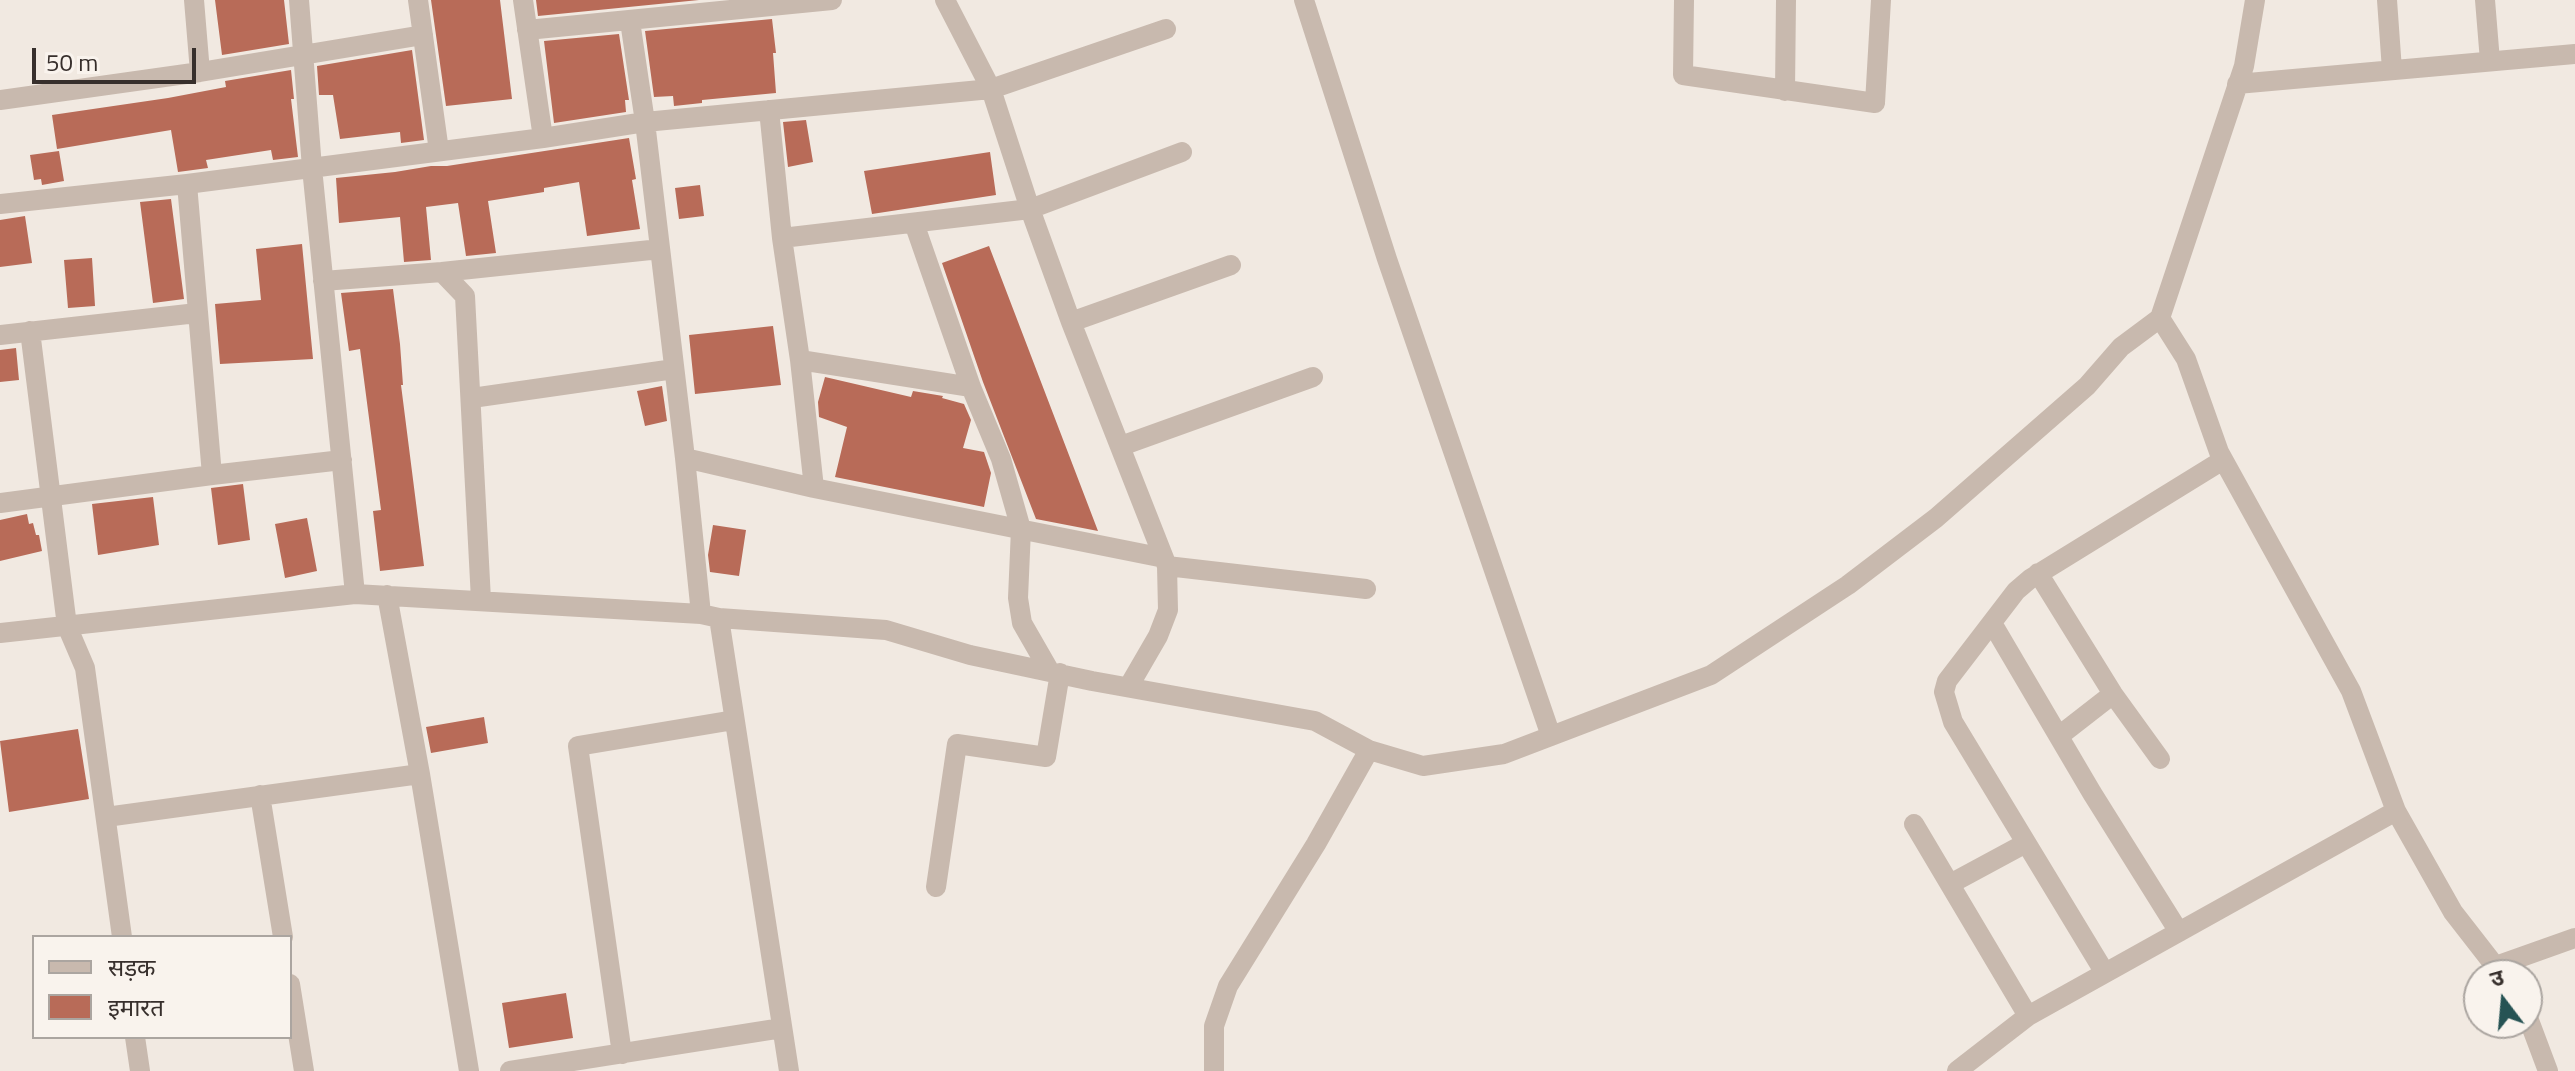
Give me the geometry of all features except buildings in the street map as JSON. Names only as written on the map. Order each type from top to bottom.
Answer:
[{"type":"street","points":[[194,0],[200,72]]},
{"type":"street","points":[[299,0],[312,168],[355,594]]},
{"type":"street","points":[[418,0],[439,151]]},
{"type":"street","points":[[523,0],[543,138]]},
{"type":"street","points":[[527,30],[832,0]]},
{"type":"street","points":[[945,0],[991,89],[1071,322],[1166,562],[1168,610],[1158,636],[1129,686]]},
{"type":"street","points":[[1304,0],[1392,274],[1551,736]]},
{"type":"street","points":[[1684,0],[1683,75],[1875,103],[1881,0]]},
{"type":"street","points":[[1785,91],[1786,0]]},
{"type":"street","points":[[0,633],[355,594],[481,600],[886,630],[970,655],[1315,721],[1369,750],[1423,766],[1504,754],[1711,675],[1848,585],[1936,518],[2087,386],[2121,347],[2160,318],[2244,66],[2255,0]]},
{"type":"street","points":[[2387,0],[2392,70]]},
{"type":"street","points":[[2485,0],[2490,61]]},
{"type":"street","points":[[630,21],[685,458],[710,616],[734,720],[789,1071]]},
{"type":"street","points":[[0,204],[187,184],[645,122],[991,89],[1166,29]]},
{"type":"street","points":[[0,100],[200,72],[423,35]]},
{"type":"street","points":[[2237,84],[2575,54]]},
{"type":"street","points":[[769,110],[814,488]]},
{"type":"street","points":[[782,238],[1030,209],[1182,152]]},
{"type":"street","points":[[187,184],[212,475]]},
{"type":"street","points":[[914,223],[971,387],[1001,459],[1021,529],[1018,598],[1022,623],[1054,671],[1046,757],[957,744],[936,887]]},
{"type":"street","points":[[323,281],[660,249]]},
{"type":"street","points":[[1071,322],[1231,265]]},
{"type":"street","points":[[442,272],[465,296],[481,600]]},
{"type":"street","points":[[0,335],[197,313]]},
{"type":"street","points":[[2160,318],[2186,359],[2223,460],[2351,691],[2396,811],[2453,912],[2490,959]]},
{"type":"street","points":[[30,331],[67,626],[85,668],[122,935]]},
{"type":"street","points":[[800,360],[971,387]]},
{"type":"street","points":[[472,398],[674,369]]},
{"type":"street","points":[[1121,446],[1313,377]]},
{"type":"street","points":[[685,458],[1166,562],[1366,589]]},
{"type":"street","points":[[0,503],[342,460]]},
{"type":"street","points":[[2105,973],[1953,722],[1944,692],[1947,681],[2016,591],[2038,573],[2223,460]]},
{"type":"street","points":[[2038,573],[2113,694],[2160,759]]},
{"type":"street","points":[[387,595],[469,1071]]},
{"type":"street","points":[[1992,623],[2179,932]]},
{"type":"street","points":[[2059,736],[2113,694]]},
{"type":"street","points":[[622,1054],[578,746],[734,720]]},
{"type":"street","points":[[1214,1071],[1214,1026],[1228,986],[1316,844],[1369,750]]},
{"type":"street","points":[[106,817],[420,774]]},
{"type":"street","points":[[260,795],[283,935]]},
{"type":"street","points":[[1957,1071],[2028,1016],[2396,811]]},
{"type":"street","points":[[1914,824],[2028,1016]]},
{"type":"street","points":[[1950,884],[2026,843]]},
{"type":"street","points":[[2527,959],[2575,938]]},
{"type":"street","points":[[292,996],[304,1071]]},
{"type":"street","points":[[510,1071],[782,1028]]},
{"type":"street","points":[[135,1039],[140,1071]]},
{"type":"street","points":[[2536,1039],[2548,1071]]}]
